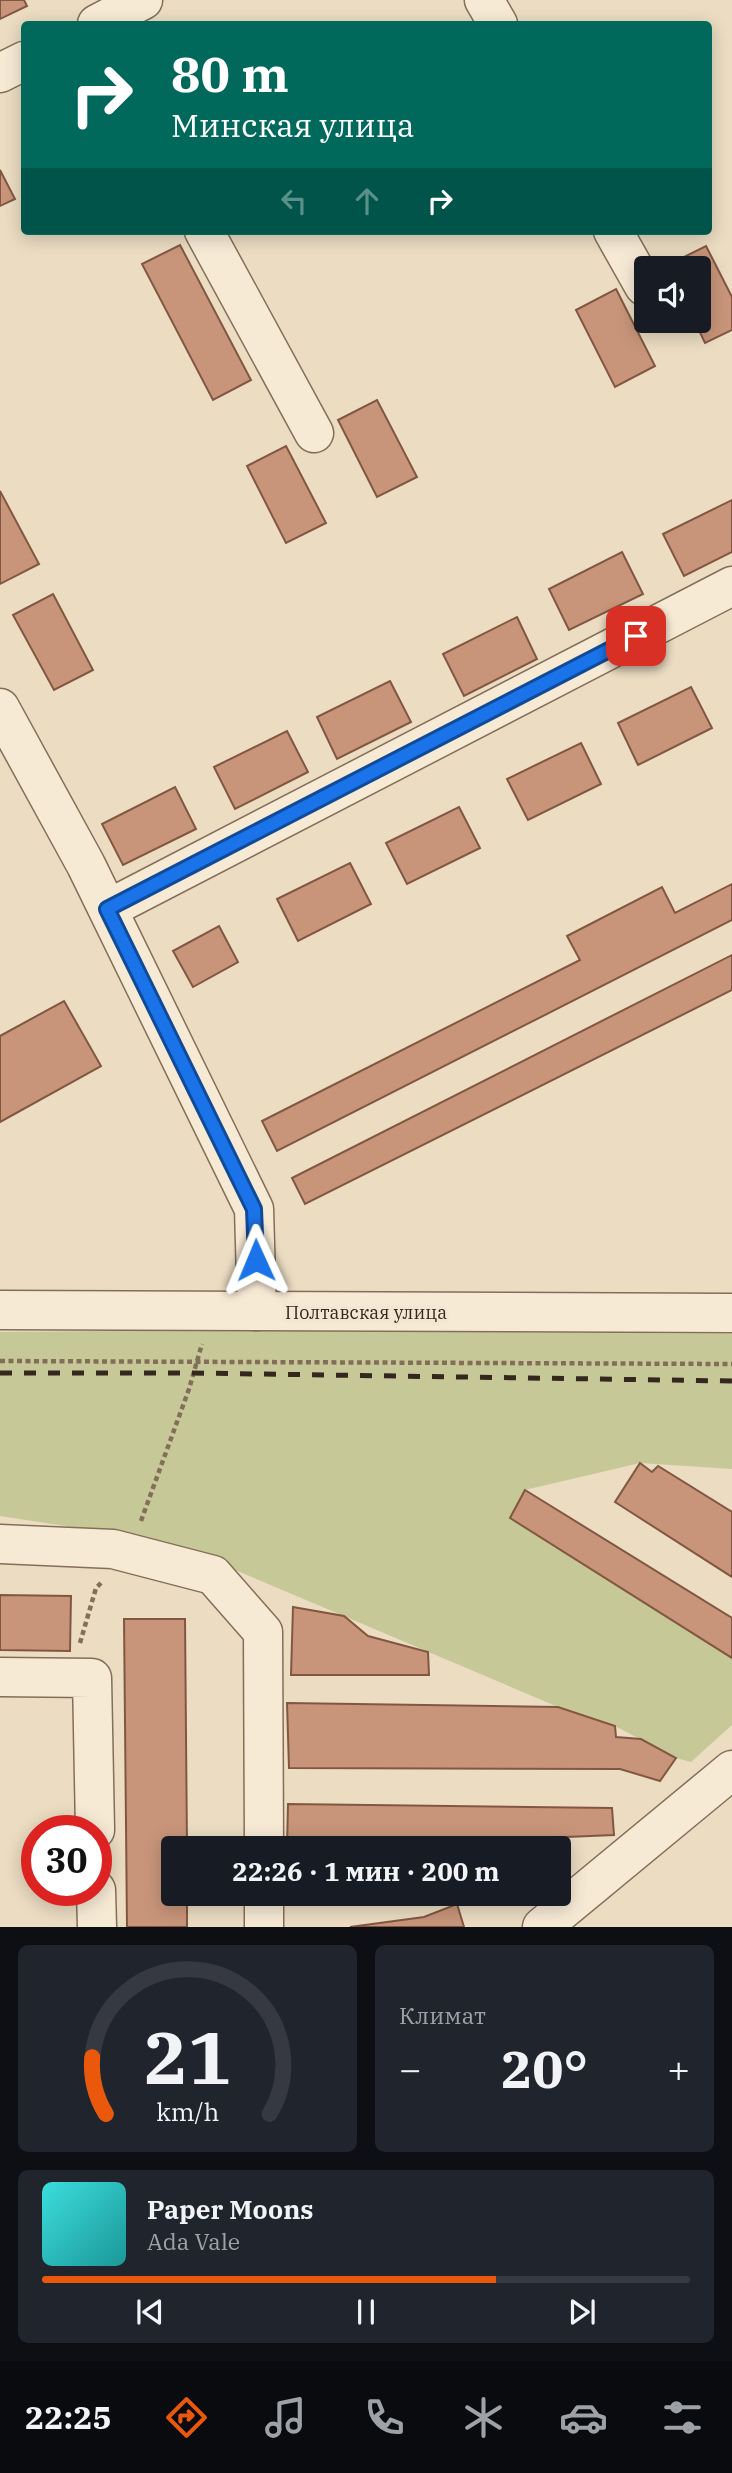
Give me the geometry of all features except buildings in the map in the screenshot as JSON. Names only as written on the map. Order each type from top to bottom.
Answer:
[{"type":"street","points":[[103,21],[143,0]]},
{"type":"street","points":[[484,0],[496,21]]},
{"type":"street","points":[[0,74],[21,63]]},
{"type":"street","points":[[206,235],[314,433]]},
{"type":"street","points":[[615,235],[634,268]]},
{"type":"street","points":[[107,909],[732,586]]},
{"type":"street","points":[[0,708],[107,909],[254,1209],[257,1311]]},
{"type":"street","name":"Полтавская улица","points":[[0,1310],[732,1313]]},
{"type":"street","points":[[0,1544],[113,1549],[213,1575],[263,1632],[264,1836]]},
{"type":"street","points":[[0,1677],[92,1678],[95,1815]]},
{"type":"street","points":[[542,1927],[732,1770]]},
{"type":"street","points":[[96,1906],[97,1927]]},
{"type":"street","points":[[264,1906],[264,1927]]},
{"type":"path","points":[[76,1654],[96,1588],[129,1553],[189,1390],[212,1311]]},
{"type":"path","points":[[0,1361],[732,1364]]},
{"type":"green space","points":[[215,1330],[732,1334],[732,1469],[640,1463],[525,1490],[510,1517],[732,1658],[732,1725],[691,1762],[676,1758],[615,1726],[558,1707],[226,1566],[124,1535],[0,1516],[0,1332]]},
{"type":"railway","points":[[0,1373],[732,1381]]},
{"type":"route","points":[[256,1260],[254,1209],[107,909],[636,636]]}]
